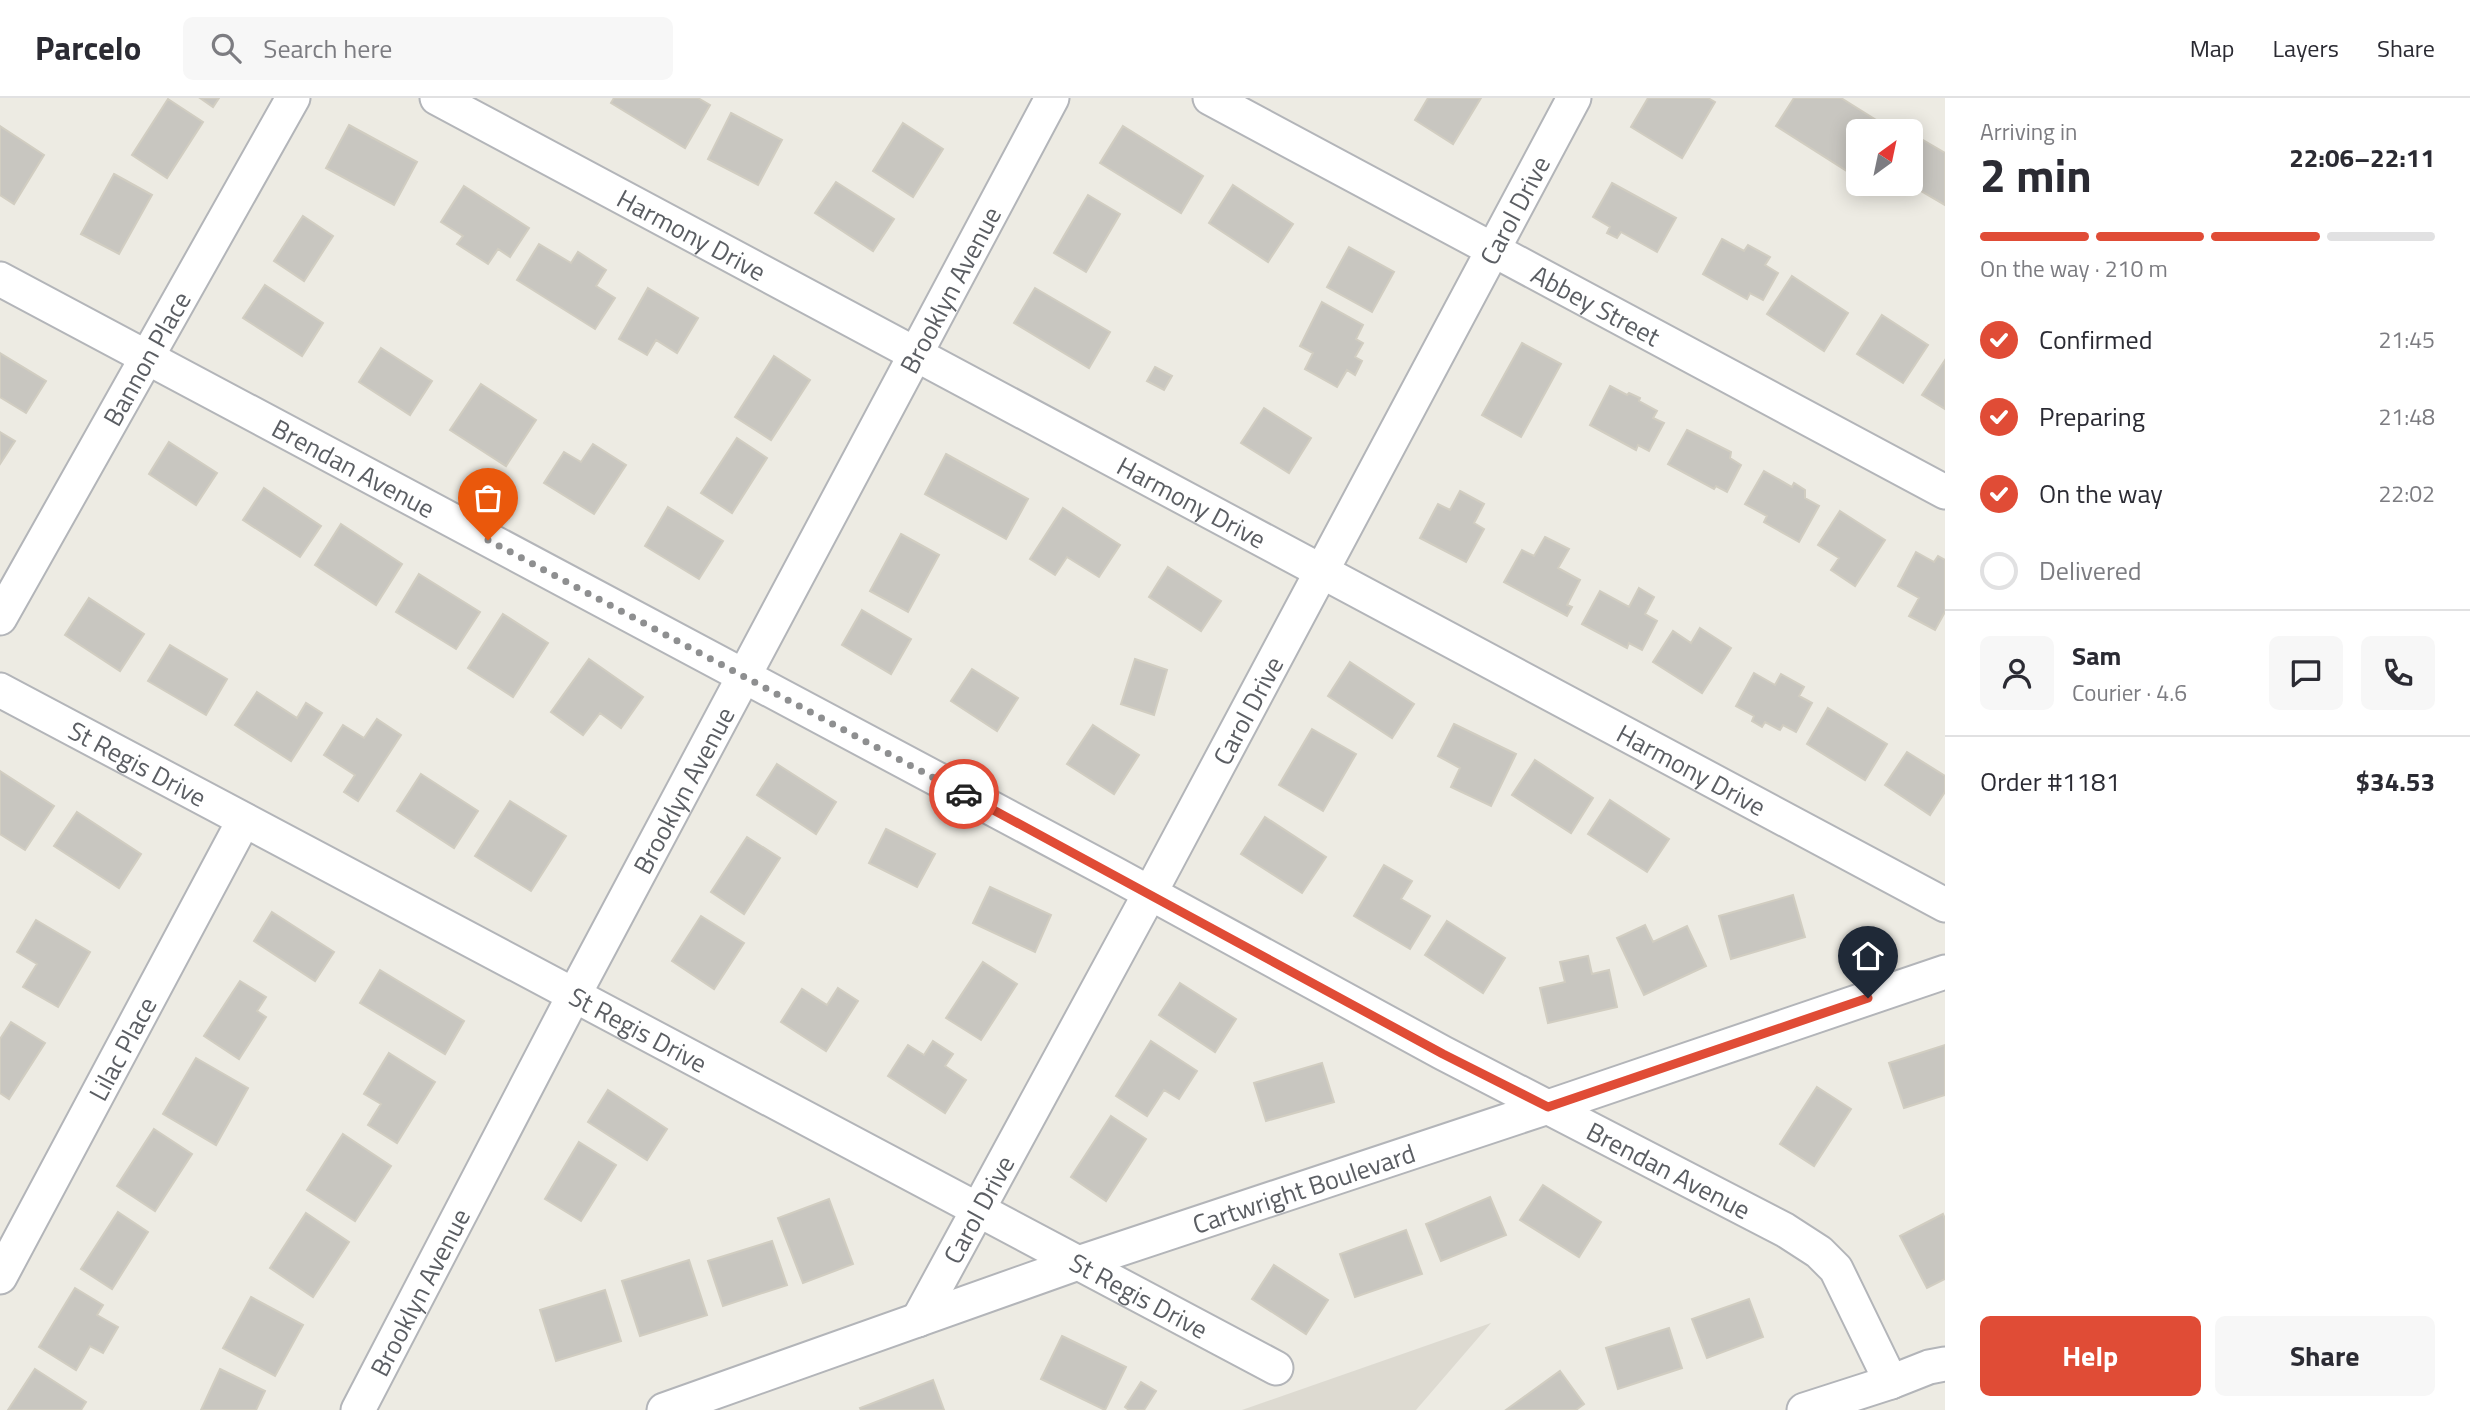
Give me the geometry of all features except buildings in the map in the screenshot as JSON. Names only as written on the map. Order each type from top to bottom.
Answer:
[{"type":"street","name":"Bannon Place","points":[[0,618],[293,98]]},
{"type":"street","name":"Harmony Drive","points":[[437,98],[1945,905]]},
{"type":"street","name":"Brooklyn Avenue","points":[[358,1410],[574,995],[1052,98]]},
{"type":"street","name":"Abbey Street","points":[[1210,98],[1945,492]]},
{"type":"street","name":"Carol Drive","points":[[918,1320],[1150,893],[1574,98]]},
{"type":"street","name":"Brendan Avenue","points":[[0,279],[1150,893],[1443,1054],[1785,1230],[1819,1252],[1836,1269],[1891,1382]]},
{"type":"street","name":"St Regis Drive","points":[[0,690],[1276,1368]]},
{"type":"street","name":"Lilac Place","points":[[0,1277],[244,820]]},
{"type":"street","name":"Cartwright Boulevard","points":[[664,1410],[1078,1263],[1945,972]]},
{"type":"street","points":[[1804,1410],[1929,1367],[1945,1364]]},
{"type":"shaded area","points":[[1491,1323],[1416,1410],[1242,1410]]},
{"type":"way so far","points":[[488,540],[964,794]]},
{"type":"route","points":[[964,794],[1443,1054],[1548,1107],[1868,998]]}]
